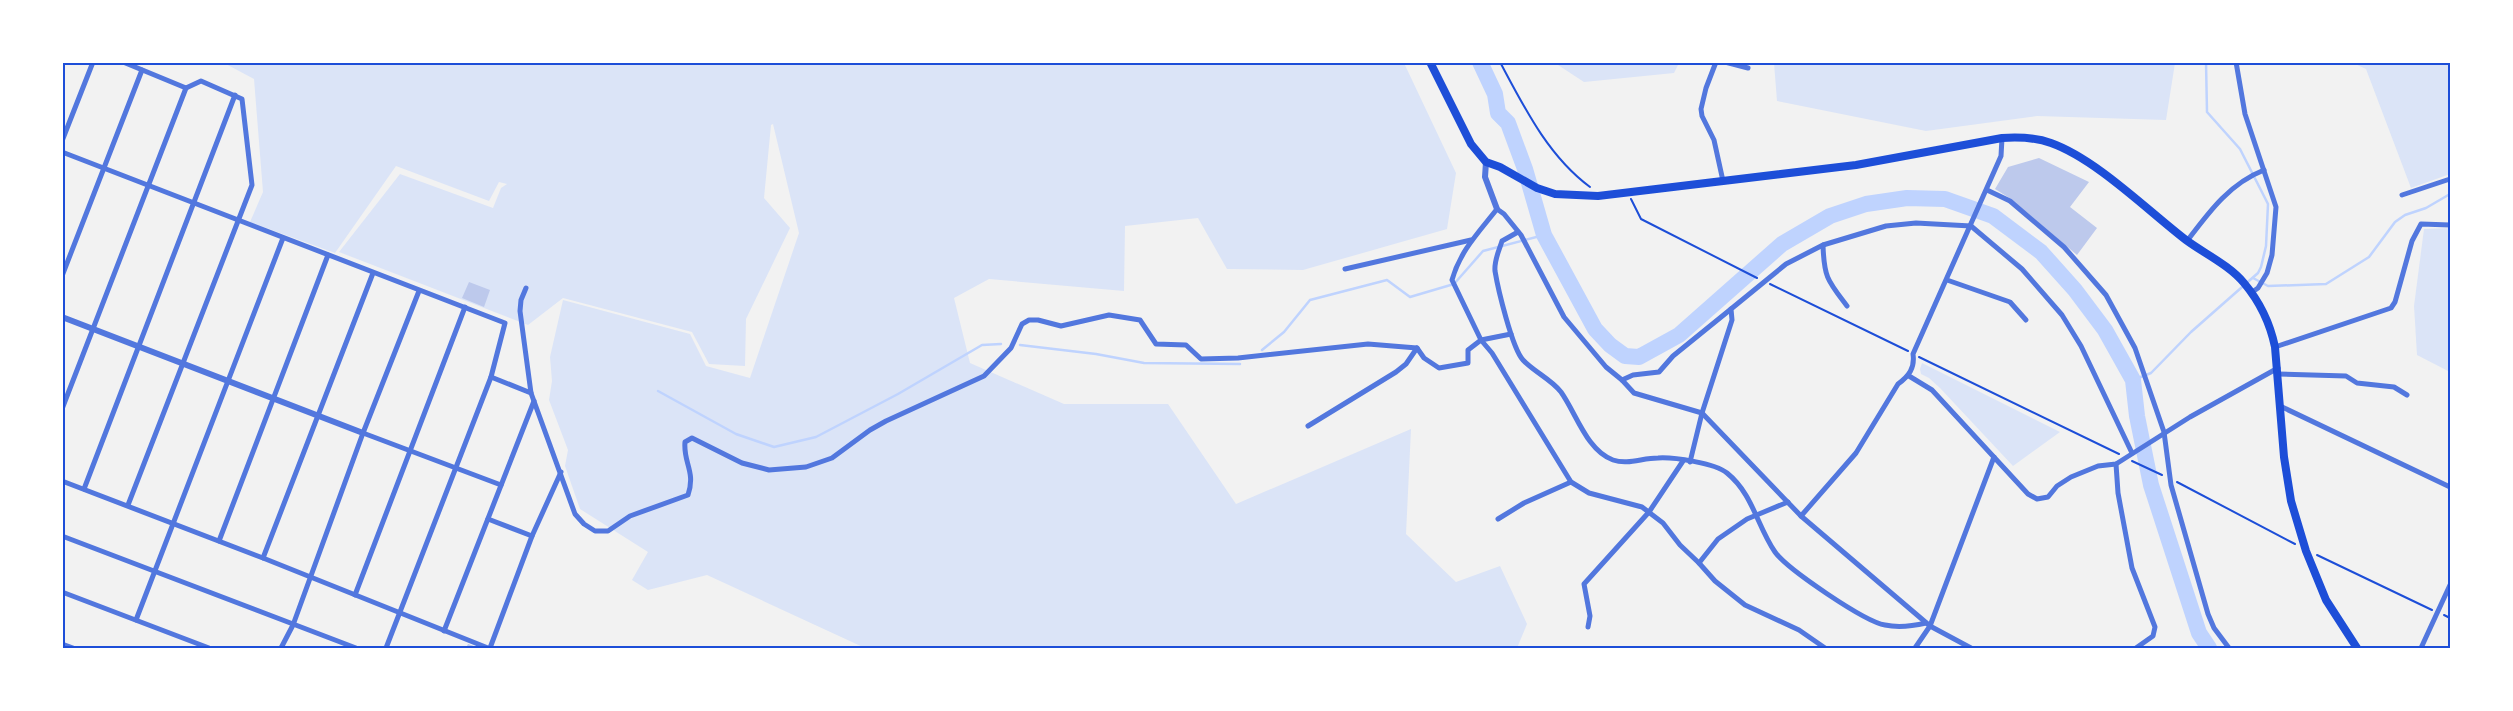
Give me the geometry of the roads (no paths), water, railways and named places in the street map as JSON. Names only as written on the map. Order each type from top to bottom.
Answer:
[{"type":"main road","points":[[1430,62],[1471,144],[1486,162],[1500,167],[1537,188],[1573,196],[1598,196],[1856,165],[2002,138],[2024,137],[2050,142],[2084,159],[2187,241],[2253,290],[2267,319],[2275,347],[2284,457],[2290,501],[2306,552],[2326,600],[2357,648]]},
{"type":"street","points":[[62,141],[93,62]]},
{"type":"street","points":[[123,62],[186,88]]},
{"type":"street","points":[[1716,62],[1706,88],[1701,109],[1702,116],[1717,148],[1723,181]]},
{"type":"street","points":[[1726,62],[1748,68]]},
{"type":"street","points":[[2236,62],[2245,114],[2261,172],[2276,207],[2272,255],[2265,279],[2253,290]]},
{"type":"street","points":[[62,276],[142,70]]},
{"type":"street","points":[[62,409],[186,88],[202,81],[235,95],[242,99],[252,184],[128,505]]},
{"type":"street","points":[[84,489],[235,95]]},
{"type":"street","points":[[1802,516],[1856,453],[1898,384],[1909,376],[1914,361],[1913,354],[2001,156],[2002,138]]},
{"type":"street","points":[[62,152],[505,323],[491,378],[386,648]]},
{"type":"street","points":[[1486,162],[1485,178],[1497,209],[1504,214],[1520,234],[1564,316],[1606,367],[1634,393],[1702,414],[1802,516],[1928,624],[1971,648]]},
{"type":"street","points":[[2187,241],[2215,203],[2250,177],[2261,172]]},
{"type":"street","points":[[2402,195],[2450,179]]},
{"type":"street","points":[[1987,190],[2010,201],[2064,247],[2106,295],[2135,348],[2164,432],[2171,485],[2208,614],[2214,628],[2229,648]]},
{"type":"street","points":[[1497,209],[1471,240],[1457,262],[1452,280],[1482,340],[1492,353],[1571,482],[1589,493],[1642,508],[1663,523],[1680,545],[1715,581],[1745,605],[1799,630],[1825,648]]},
{"type":"street","points":[[1622,380],[1633,375],[1659,372],[1673,356],[1786,264],[1823,245],[1886,226],[1916,224],[1971,226],[2022,269],[2062,316],[2088,360],[2132,453]]},
{"type":"street","points":[[2275,347],[2390,308],[2395,302],[2412,242],[2421,224],[2450,225]]},
{"type":"street","points":[[1520,234],[1502,241],[1496,258],[1495,270],[1510,334],[1522,360],[1560,391],[1600,452],[1611,459],[1625,463],[1660,457],[1713,465],[1726,472],[1749,498],[1758,514],[1762,530],[1776,554],[1861,615],[1884,625],[1913,626],[1928,624]]},
{"type":"street","points":[[136,620],[283,238]]},
{"type":"street","points":[[1345,269],[1471,240]]},
{"type":"street","points":[[1823,245],[1824,270],[1831,285],[1847,306]]},
{"type":"street","points":[[220,541],[328,255]]},
{"type":"street","points":[[263,558],[373,273]]},
{"type":"street","points":[[1947,280],[2010,302],[2026,320]]},
{"type":"street","points":[[526,288],[520,300],[520,311],[531,393],[575,514],[584,524],[595,531],[608,531],[630,516],[688,495],[692,483],[684,450],[684,442],[692,438],[742,463],[769,470],[806,467],[832,458],[870,430],[886,421],[984,376],[1011,348],[1022,324],[1029,320],[1038,320],[1061,326],[1109,315],[1140,320],[1156,344],[1186,345],[1201,359],[1238,358],[1368,344],[1417,348]]},
{"type":"street","points":[[281,648],[293,625],[363,434],[419,291]]},
{"type":"street","points":[[355,594],[465,307]]},
{"type":"street","points":[[1690,462],[1702,414],[1723,354],[1732,320],[1732,309]]},
{"type":"street","points":[[62,318],[501,485]]},
{"type":"street","points":[[1417,348],[1424,358],[1439,368],[1468,363],[1468,350],[1482,340],[1510,334]]},
{"type":"street","points":[[1308,426],[1396,372],[1406,364],[1417,348]]},
{"type":"street","points":[[1909,376],[1932,390],[2028,494],[2037,499],[2048,497],[2057,486],[2071,477],[2098,466],[2116,464],[2164,432],[2278,371],[2346,376],[2358,383],[2394,387],[2407,395]]},
{"type":"street","points":[[491,378],[531,393]]},
{"type":"street","points":[[444,631],[534,400]]},
{"type":"street","points":[[2280,406],[2450,487]]},
{"type":"street","points":[[1915,648],[1928,624],[1994,458]]},
{"type":"street","points":[[1588,627],[1590,616],[1584,584],[1648,512],[1683,461]]},
{"type":"street","points":[[2116,464],[2118,493],[2132,568],[2155,627],[2153,636],[2136,648]]},
{"type":"street","points":[[62,481],[310,576],[489,648],[532,536],[561,472]]},
{"type":"street","points":[[1498,520],[1524,502],[1571,482]]},
{"type":"street","points":[[1699,563],[1718,539],[1747,519],[1788,502]]},
{"type":"street","points":[[488,519],[532,536]]},
{"type":"street","points":[[62,536],[356,648]]},
{"type":"street","points":[[2422,648],[2450,585]]},
{"type":"street","points":[[62,592],[209,648]]},
{"type":"street","points":[[62,644],[74,648]]},
{"type":"waterway","points":[[1480,62],[1495,94],[1498,113],[1508,123],[1525,169],[1544,235],[1595,329],[1610,345],[1625,356],[1639,357],[1679,335],[1782,244],[1830,216],[1866,204],[1907,198],[1945,199],[1993,216],[2041,252],[2075,290],[2105,330],[2133,380],[2137,416],[2151,485],[2199,633],[2209,648]]},
{"type":"waterway","points":[[2133,380],[2151,373],[2191,332],[2258,273],[2266,246],[2268,204],[2240,149],[2207,112],[2206,62]]},
{"type":"waterway","points":[[2253,278],[2268,286],[2326,284],[2369,257],[2395,222],[2405,215],[2426,208],[2450,194]]},
{"type":"waterway","points":[[1262,350],[1284,332],[1310,300],[1387,280],[1410,297],[1454,284],[1483,251],[1544,235]]},
{"type":"waterway","points":[[658,391],[736,434],[774,447],[816,437],[898,394],[982,345],[1001,344]]},
{"type":"waterway","points":[[1020,345],[1096,354],[1144,363],[1240,364]]}]
